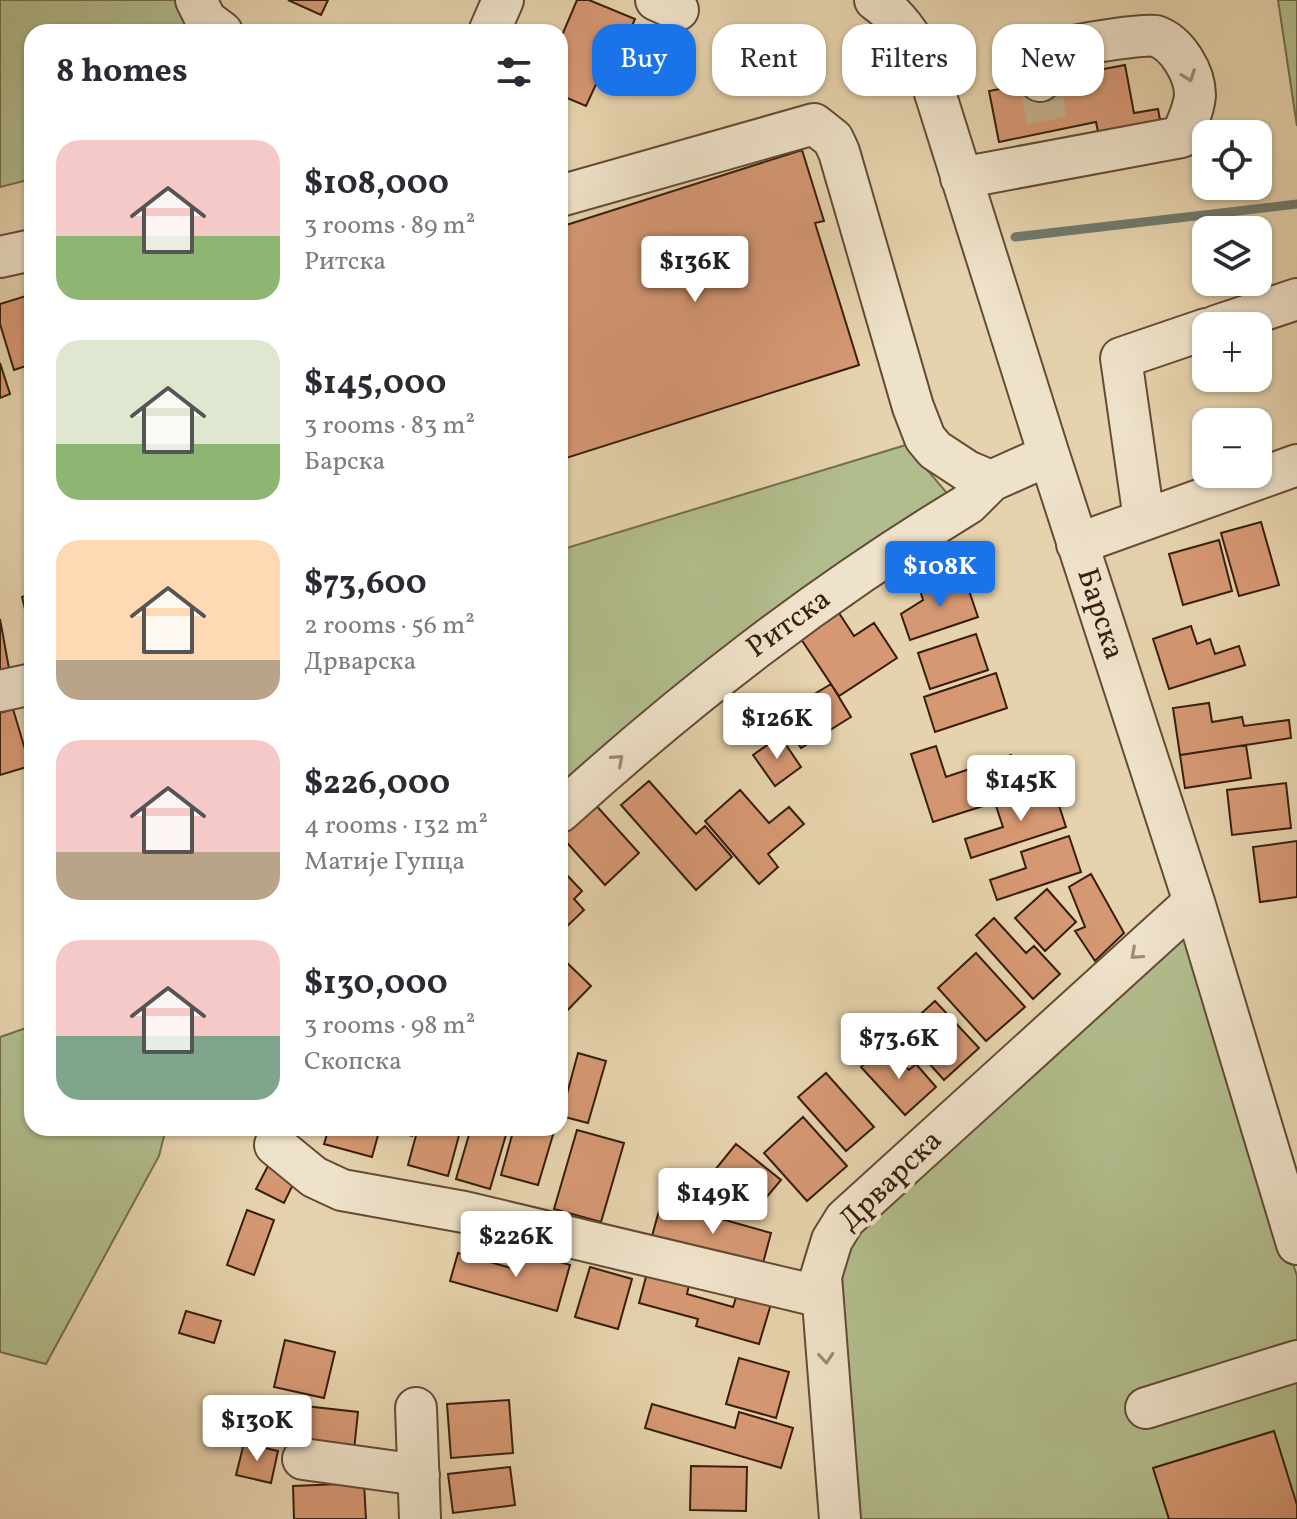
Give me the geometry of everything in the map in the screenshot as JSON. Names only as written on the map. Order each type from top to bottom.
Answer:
[{"type":"street","points":[[196,0],[211,24]]},
{"type":"street","name":"Барска","points":[[875,0],[901,24],[924,61],[1194,902],[1297,1244]]},
{"type":"street","points":[[961,178],[1052,146],[1181,137],[1195,96],[1191,73],[1167,42],[1153,34],[1104,42]]},
{"type":"street","points":[[571,184],[814,124],[823,129],[833,139],[839,152],[913,407],[925,438],[947,459],[991,481]]},
{"type":"street","points":[[0,257],[24,252]]},
{"type":"street","points":[[1258,312],[1297,299]]},
{"type":"street","points":[[1144,519],[1121,358],[1192,334]]},
{"type":"street","name":"Ритска","points":[[568,805],[708,683],[789,622],[968,504],[991,481],[1049,455]]},
{"type":"street","points":[[1077,544],[1297,465]]},
{"type":"street","points":[[0,691],[24,686]]},
{"type":"street","name":"Дрварска","points":[[840,1519],[821,1276],[824,1259],[845,1219],[1194,902]]},
{"type":"street","points":[[275,1145],[314,1177],[342,1190],[464,1212],[822,1297]]},
{"type":"street","points":[[1146,1408],[1297,1361]]},
{"type":"street","points":[[416,1408],[420,1519]]},
{"type":"street","points":[[303,1459],[419,1475]]},
{"type":"green space","points":[[0,0],[185,0],[198,24],[24,24],[24,181],[0,187]]},
{"type":"green space","points":[[1278,0],[1297,0],[1297,126]]},
{"type":"green space","points":[[906,445],[958,506],[568,792],[568,548]]},
{"type":"green space","points":[[1185,930],[1297,1276],[1297,1519],[857,1519],[838,1308],[840,1259],[856,1229]]},
{"type":"green space","points":[[24,1029],[24,1136],[164,1136],[159,1156],[46,1364],[0,1352],[0,1037]]},
{"type":"building","points":[[288,0],[328,0],[321,15]]},
{"type":"building","points":[[577,0],[589,0],[635,19],[633,24],[592,24],[592,93],[586,106],[568,98],[568,24]]},
{"type":"building","points":[[1125,65],[1134,113],[1158,109],[1163,135],[1101,147],[1096,122],[999,142],[989,91],[992,90],[992,96],[1104,96],[1104,69]]},
{"type":"building","points":[[802,150],[824,221],[815,223],[859,365],[568,457],[568,224]]},
{"type":"building","points":[[24,296],[24,367],[14,370],[0,324],[0,304]]},
{"type":"building","points":[[0,363],[10,394],[0,398]]},
{"type":"building","points":[[1261,522],[1279,585],[1239,596],[1221,533]]},
{"type":"building","points":[[1219,540],[1232,591],[1183,605],[1169,554]]},
{"type":"building","points":[[965,579],[978,617],[910,640],[901,614],[923,600],[920,590]]},
{"type":"building","points":[[839,613],[854,636],[874,623],[897,658],[839,696],[801,639]]},
{"type":"building","points":[[0,619],[10,674],[0,676]]},
{"type":"building","points":[[1191,626],[1197,644],[1210,639],[1215,654],[1239,646],[1245,665],[1169,689],[1153,639]]},
{"type":"building","points":[[976,634],[988,670],[930,689],[918,653]]},
{"type":"building","points":[[996,673],[1007,708],[935,732],[924,697]]},
{"type":"building","points":[[831,684],[851,717],[801,748],[781,714]]},
{"type":"building","points":[[1209,703],[1212,722],[1242,717],[1244,726],[1289,720],[1291,738],[1180,755],[1173,708]]},
{"type":"building","points":[[13,709],[24,746],[24,768],[0,775],[0,713]]},
{"type":"building","points":[[780,736],[801,767],[775,786],[753,755]]},
{"type":"building","points":[[1246,745],[1251,778],[1185,788],[1180,755]]},
{"type":"building","points":[[936,746],[946,777],[1011,755],[1024,793],[933,822],[911,754]]},
{"type":"building","points":[[649,781],[696,834],[705,826],[732,857],[696,890],[621,805]]},
{"type":"building","points":[[1286,783],[1291,828],[1232,835],[1227,790]]},
{"type":"building","points":[[1053,787],[1066,827],[971,858],[965,839],[1003,827],[996,806]]},
{"type":"building","points":[[740,790],[769,823],[789,807],[804,824],[768,854],[778,867],[759,884],[705,821]]},
{"type":"building","points":[[593,802],[639,853],[605,885],[568,844],[568,825]]},
{"type":"building","points":[[1069,836],[1081,872],[997,900],[990,880],[1026,868],[1021,852]]},
{"type":"building","points":[[1297,841],[1297,897],[1260,902],[1253,847]]},
{"type":"building","points":[[1091,874],[1124,933],[1095,961],[1075,931],[1085,927],[1069,887]]},
{"type":"building","points":[[568,876],[582,891],[574,899],[584,910],[568,925]]},
{"type":"building","points":[[1047,889],[1076,922],[1045,951],[1015,918]]},
{"type":"building","points":[[994,918],[1026,953],[1034,946],[1060,974],[1033,999],[976,935]]},
{"type":"building","points":[[976,953],[1025,1007],[986,1041],[938,988]]},
{"type":"building","points":[[568,964],[591,986],[568,1010]]},
{"type":"building","points":[[935,1001],[979,1048],[944,1080],[901,1032]]},
{"type":"building","points":[[883,1047],[909,1070],[916,1064],[936,1087],[905,1115],[861,1067]]},
{"type":"building","points":[[578,1053],[606,1061],[588,1123],[568,1118],[568,1090]]},
{"type":"building","points":[[826,1073],[874,1127],[846,1151],[798,1097]]},
{"type":"building","points":[[803,1117],[847,1166],[807,1201],[764,1153]]},
{"type":"building","points":[[577,1130],[624,1143],[601,1222],[554,1209]]},
{"type":"building","points":[[326,1136],[378,1136],[372,1157],[324,1144]]},
{"type":"building","points":[[416,1136],[459,1136],[448,1176],[408,1165]]},
{"type":"building","points":[[469,1136],[506,1136],[490,1189],[456,1179]]},
{"type":"building","points":[[512,1136],[553,1136],[538,1185],[501,1175]]},
{"type":"building","points":[[736,1144],[781,1180],[750,1217],[706,1181]]},
{"type":"building","points":[[270,1162],[297,1176],[284,1203],[256,1189]]},
{"type":"building","points":[[660,1207],[692,1216],[693,1211],[771,1233],[762,1267],[652,1236]]},
{"type":"building","points":[[247,1210],[274,1220],[254,1275],[227,1265]]},
{"type":"building","points":[[523,1251],[570,1265],[557,1311],[450,1281],[458,1253],[518,1270]]},
{"type":"building","points":[[590,1267],[632,1279],[618,1329],[575,1317]]},
{"type":"building","points":[[647,1273],[689,1285],[687,1294],[733,1307],[737,1294],[771,1304],[759,1344],[696,1326],[698,1319],[639,1303]]},
{"type":"building","points":[[186,1311],[221,1321],[214,1343],[179,1333]]},
{"type":"building","points":[[285,1340],[335,1352],[324,1398],[274,1387]]},
{"type":"building","points":[[739,1358],[789,1372],[776,1418],[726,1404]]},
{"type":"building","points":[[509,1400],[513,1453],[451,1458],[447,1404]]},
{"type":"building","points":[[652,1404],[735,1428],[739,1412],[793,1428],[781,1468],[645,1428]]},
{"type":"building","points":[[296,1405],[358,1412],[353,1460],[291,1453]]},
{"type":"building","points":[[1274,1431],[1297,1505],[1297,1519],[1169,1519],[1153,1468]]},
{"type":"building","points":[[244,1443],[278,1451],[271,1483],[236,1475]]},
{"type":"building","points":[[691,1466],[747,1467],[746,1511],[690,1510]]},
{"type":"building","points":[[510,1467],[515,1505],[453,1513],[448,1474]]},
{"type":"building","points":[[364,1483],[366,1519],[294,1519],[293,1486]]},
{"type":"waterway","points":[[1015,237],[1297,204]]},
{"type":"tunnel","points":[[1043,96],[1049,132]]}]
